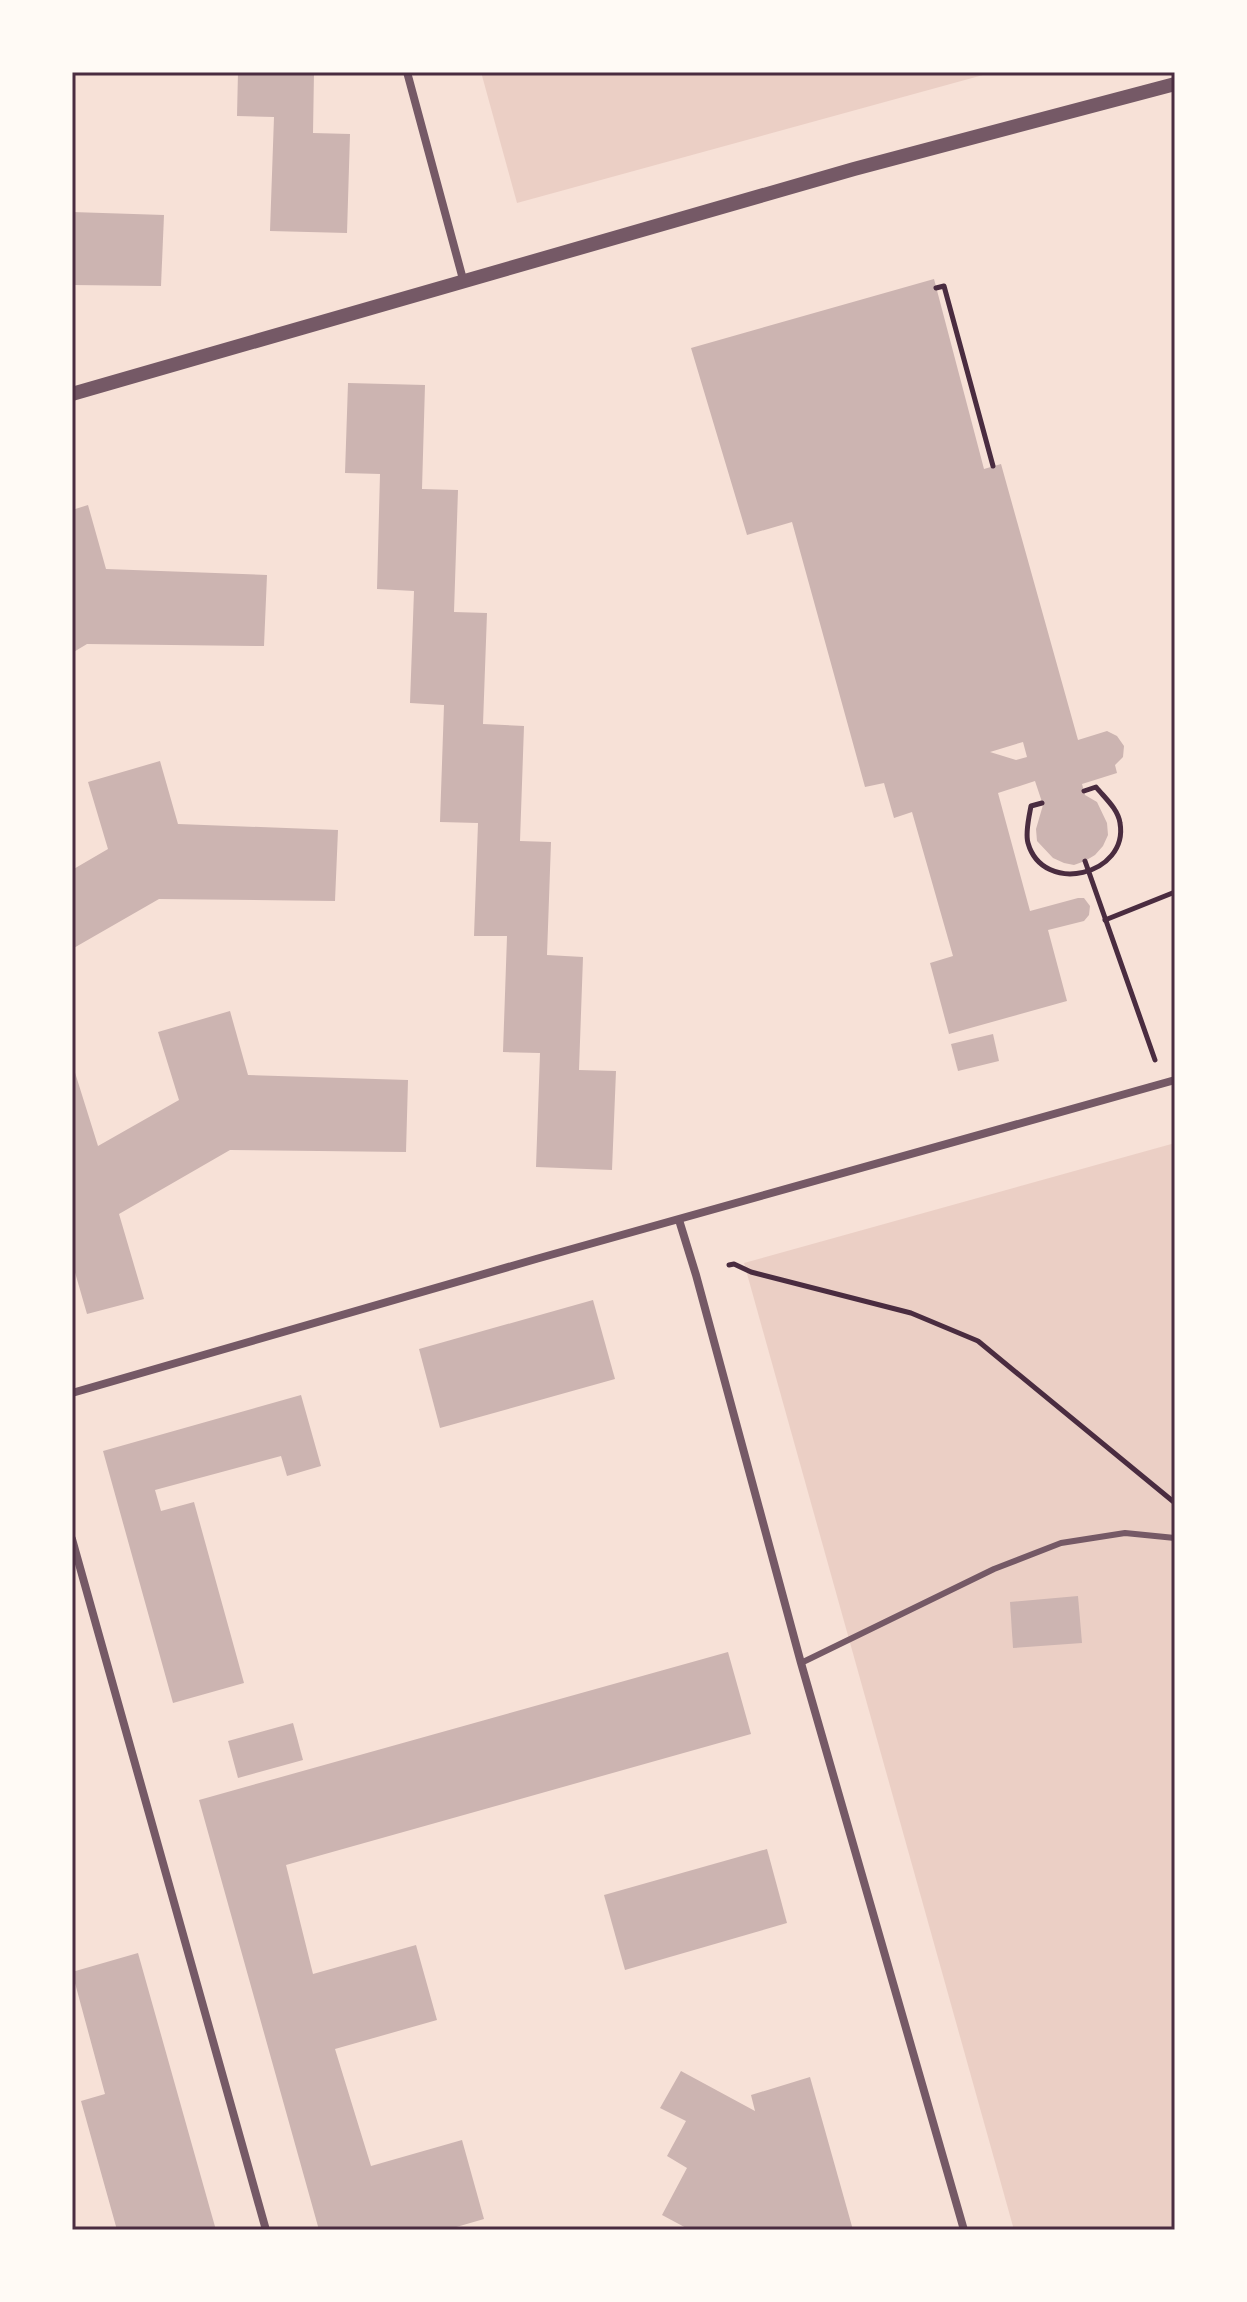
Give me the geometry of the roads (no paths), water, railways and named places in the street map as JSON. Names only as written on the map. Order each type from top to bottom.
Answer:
[{"type":"street","points":[[407,72],[464,283]]},
{"type":"street","points":[[72,394],[854,169],[1175,84]]},
{"type":"street","points":[[72,1393],[1175,1080]]},
{"type":"street","points":[[679,1220],[801,1663],[964,2230]]},
{"type":"street","points":[[72,1539],[266,2230]]},
{"type":"lane","points":[[801,1663],[994,1569],[1061,1543],[1125,1533],[1175,1538]]}]
